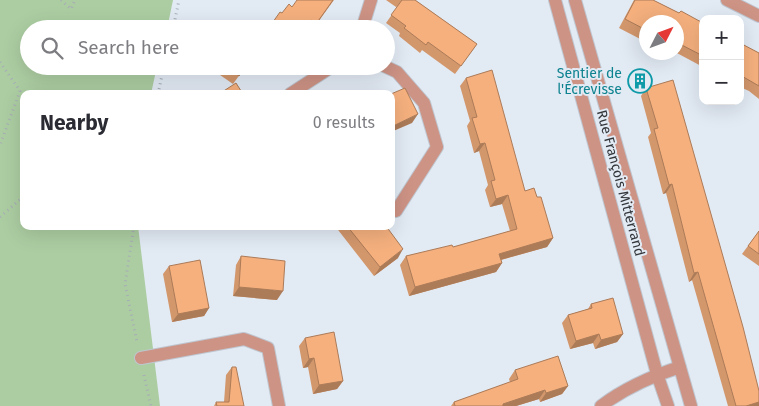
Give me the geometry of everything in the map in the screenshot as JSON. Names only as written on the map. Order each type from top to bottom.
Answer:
[{"type":"street","points":[[365,20],[371,0]]},
{"type":"street","name":"Rue François Mitterrand","points":[[555,0],[657,374],[668,406]]},
{"type":"street","name":"Rue François Mitterrand","points":[[575,0],[691,406]]},
{"type":"street","points":[[727,0],[759,16]]},
{"type":"street","points":[[395,71],[424,103],[437,147],[396,211]]},
{"type":"street","points":[[296,90],[319,75]]},
{"type":"street","points":[[141,358],[244,339],[268,348],[280,406]]},
{"type":"street","points":[[602,406],[614,396],[657,374],[680,367]]},
{"type":"path","points":[[61,0],[70,9],[75,0]]},
{"type":"path","points":[[175,20],[179,0]]},
{"type":"path","points":[[0,62],[20,91],[0,145]]},
{"type":"path","points":[[159,90],[162,75]]},
{"type":"path","points":[[0,217],[20,200]]},
{"type":"path","points":[[133,230],[125,284],[151,406]]},
{"type":"green space","points":[[0,0],[173,0],[169,20],[20,20],[20,75],[155,75],[152,90],[20,90],[20,230],[138,230],[160,406],[0,406]]},
{"type":"building","points":[[297,0],[333,0],[319,20],[274,20],[289,4],[292,7]]},
{"type":"building","points":[[402,0],[415,0],[477,44],[461,66],[428,42],[426,45],[391,15]]},
{"type":"building","points":[[635,0],[653,0],[679,13],[681,11],[699,21],[699,54],[684,46],[684,15],[639,15],[639,26],[625,19]]},
{"type":"building","points":[[744,45],[759,53],[759,86],[744,77]]},
{"type":"building","points":[[492,70],[525,191],[534,188],[537,197],[541,197],[553,238],[499,254],[502,263],[415,287],[406,256],[452,245],[453,247],[517,229],[508,195],[496,199],[491,181],[495,180],[485,143],[480,144],[472,118],[477,117],[466,78]]},
{"type":"building","points":[[673,80],[743,327],[759,391],[759,402],[746,406],[736,406],[698,272],[694,273],[672,184],[669,185],[654,129],[658,128],[646,88]]},
{"type":"building","points":[[236,83],[240,90],[225,90]]},
{"type":"building","points":[[405,88],[418,114],[395,125],[395,92]]},
{"type":"building","points":[[350,230],[389,230],[403,249],[380,267]]},
{"type":"building","points":[[759,231],[759,254],[748,246]]},
{"type":"building","points":[[241,256],[285,261],[283,291],[239,287]]},
{"type":"building","points":[[200,260],[209,308],[178,314],[169,266]]},
{"type":"building","points":[[613,298],[623,334],[601,340],[599,334],[576,341],[568,315],[592,308],[591,304]]},
{"type":"building","points":[[334,332],[343,381],[319,385],[314,358],[309,359],[305,338]]},
{"type":"building","points":[[558,356],[568,386],[546,393],[545,390],[503,404],[503,406],[455,406],[454,402],[518,379],[515,370]]},
{"type":"building","points":[[232,367],[236,367],[244,406],[217,406],[216,402],[229,402]]},
{"type":"place","name":"Sentier de l'Écrevisse","points":[[640,81]]}]
